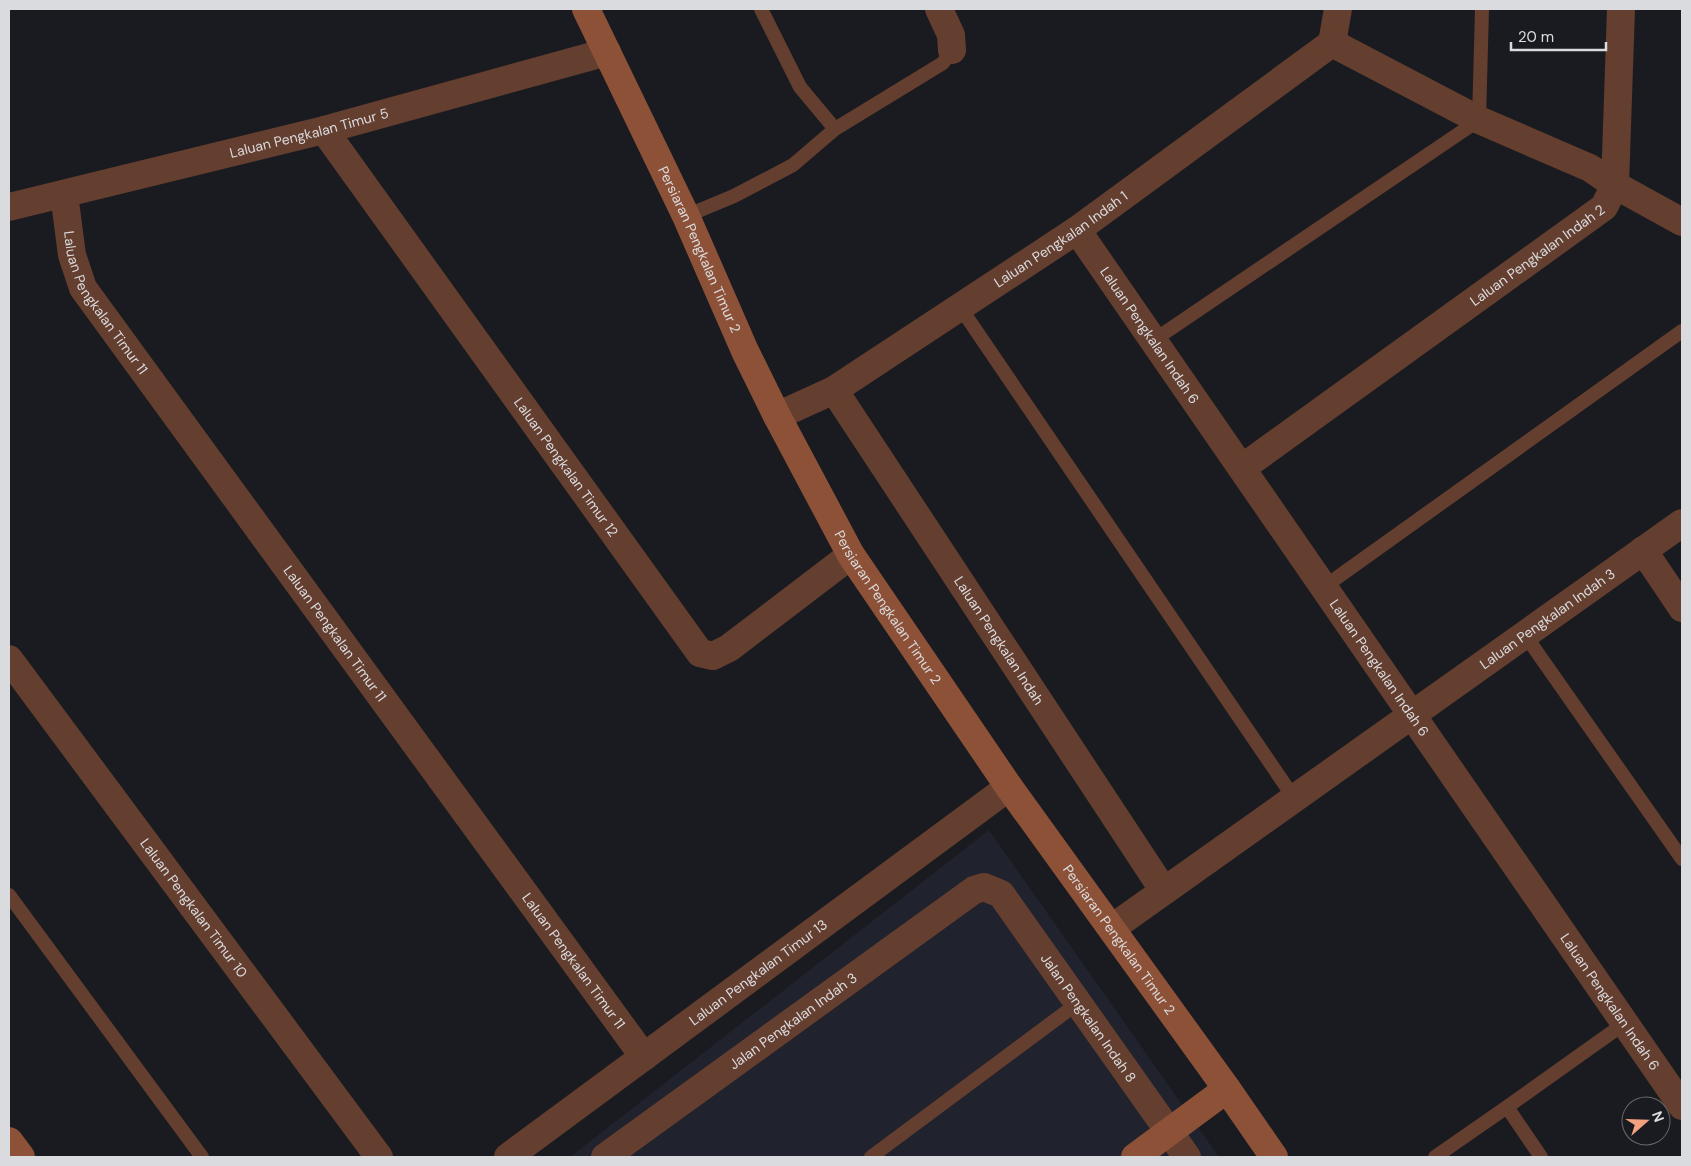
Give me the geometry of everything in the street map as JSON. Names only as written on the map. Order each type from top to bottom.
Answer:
[{"type":"street","name":"Persiaran Pengkalan Timur 2","points":[[586,9],[686,216],[745,350],[777,416],[851,555],[1009,787],[1228,1089],[1274,1157]]},
{"type":"street","points":[[939,9],[951,35],[952,50]]},
{"type":"street","points":[[1338,9],[1332,42],[1479,120],[1590,168],[1615,185],[1682,222]]},
{"type":"street","points":[[1615,185],[1621,9]]},
{"type":"street","name":"Laluan Pengkalan Indah 1","points":[[777,416],[834,390],[1077,230],[1332,42]]},
{"type":"street","name":"Laluan Pengkalan Timur 5","points":[[9,206],[324,130],[607,52]]},
{"type":"street","name":"Laluan Pengkalan Timur 12","points":[[324,130],[700,653],[712,656],[729,648],[851,555]]},
{"type":"street","name":"Laluan Pengkalan Indah 2","points":[[1242,468],[1604,207],[1615,185]]},
{"type":"street","name":"Laluan Pengkalan Timur 11","points":[[64,194],[72,255],[83,288],[644,1057]]},
{"type":"street","name":"Laluan Pengkalan Indah 6","points":[[1077,230],[1682,1106]]},
{"type":"street","name":"Laluan Pengkalan Indah","points":[[834,390],[1164,891]]},
{"type":"street","name":"Laluan Pengkalan Indah 3","points":[[1112,928],[1682,523]]},
{"type":"street","points":[[1643,550],[1682,608]]},
{"type":"street","name":"Laluan Pengkalan Timur 10","points":[[9,659],[379,1157]]},
{"type":"street","name":"Laluan Pengkalan Timur 13","points":[[515,1155],[644,1057],[1009,787]]},
{"type":"street","name":"Jalan Pengkalan Indah 8","points":[[984,887],[1001,894],[1187,1157]]},
{"type":"street","name":"Jalan Pengkalan Indah 3","points":[[605,1157],[974,890],[984,887]]},
{"type":"street","points":[[1135,1157],[1228,1089]]},
{"type":"street","points":[[9,1141],[21,1157]]},
{"type":"lane","points":[[761,9],[800,87],[835,129]]},
{"type":"lane","points":[[1154,340],[1479,120],[1482,9]]},
{"type":"lane","points":[[686,216],[734,196],[793,165],[835,129],[943,63],[952,50]]},
{"type":"lane","points":[[960,307],[1294,798]]},
{"type":"lane","points":[[1324,586],[1682,331]]},
{"type":"lane","points":[[1525,635],[1682,859]]},
{"type":"lane","points":[[9,895],[202,1157]]},
{"type":"lane","points":[[871,1157],[1078,1003]]},
{"type":"lane","points":[[1435,1157],[1625,1023]]},
{"type":"lane","points":[[1507,1107],[1541,1157]]},
{"type":"shaded area","points":[[989,830],[1219,1157],[570,1157]]}]
